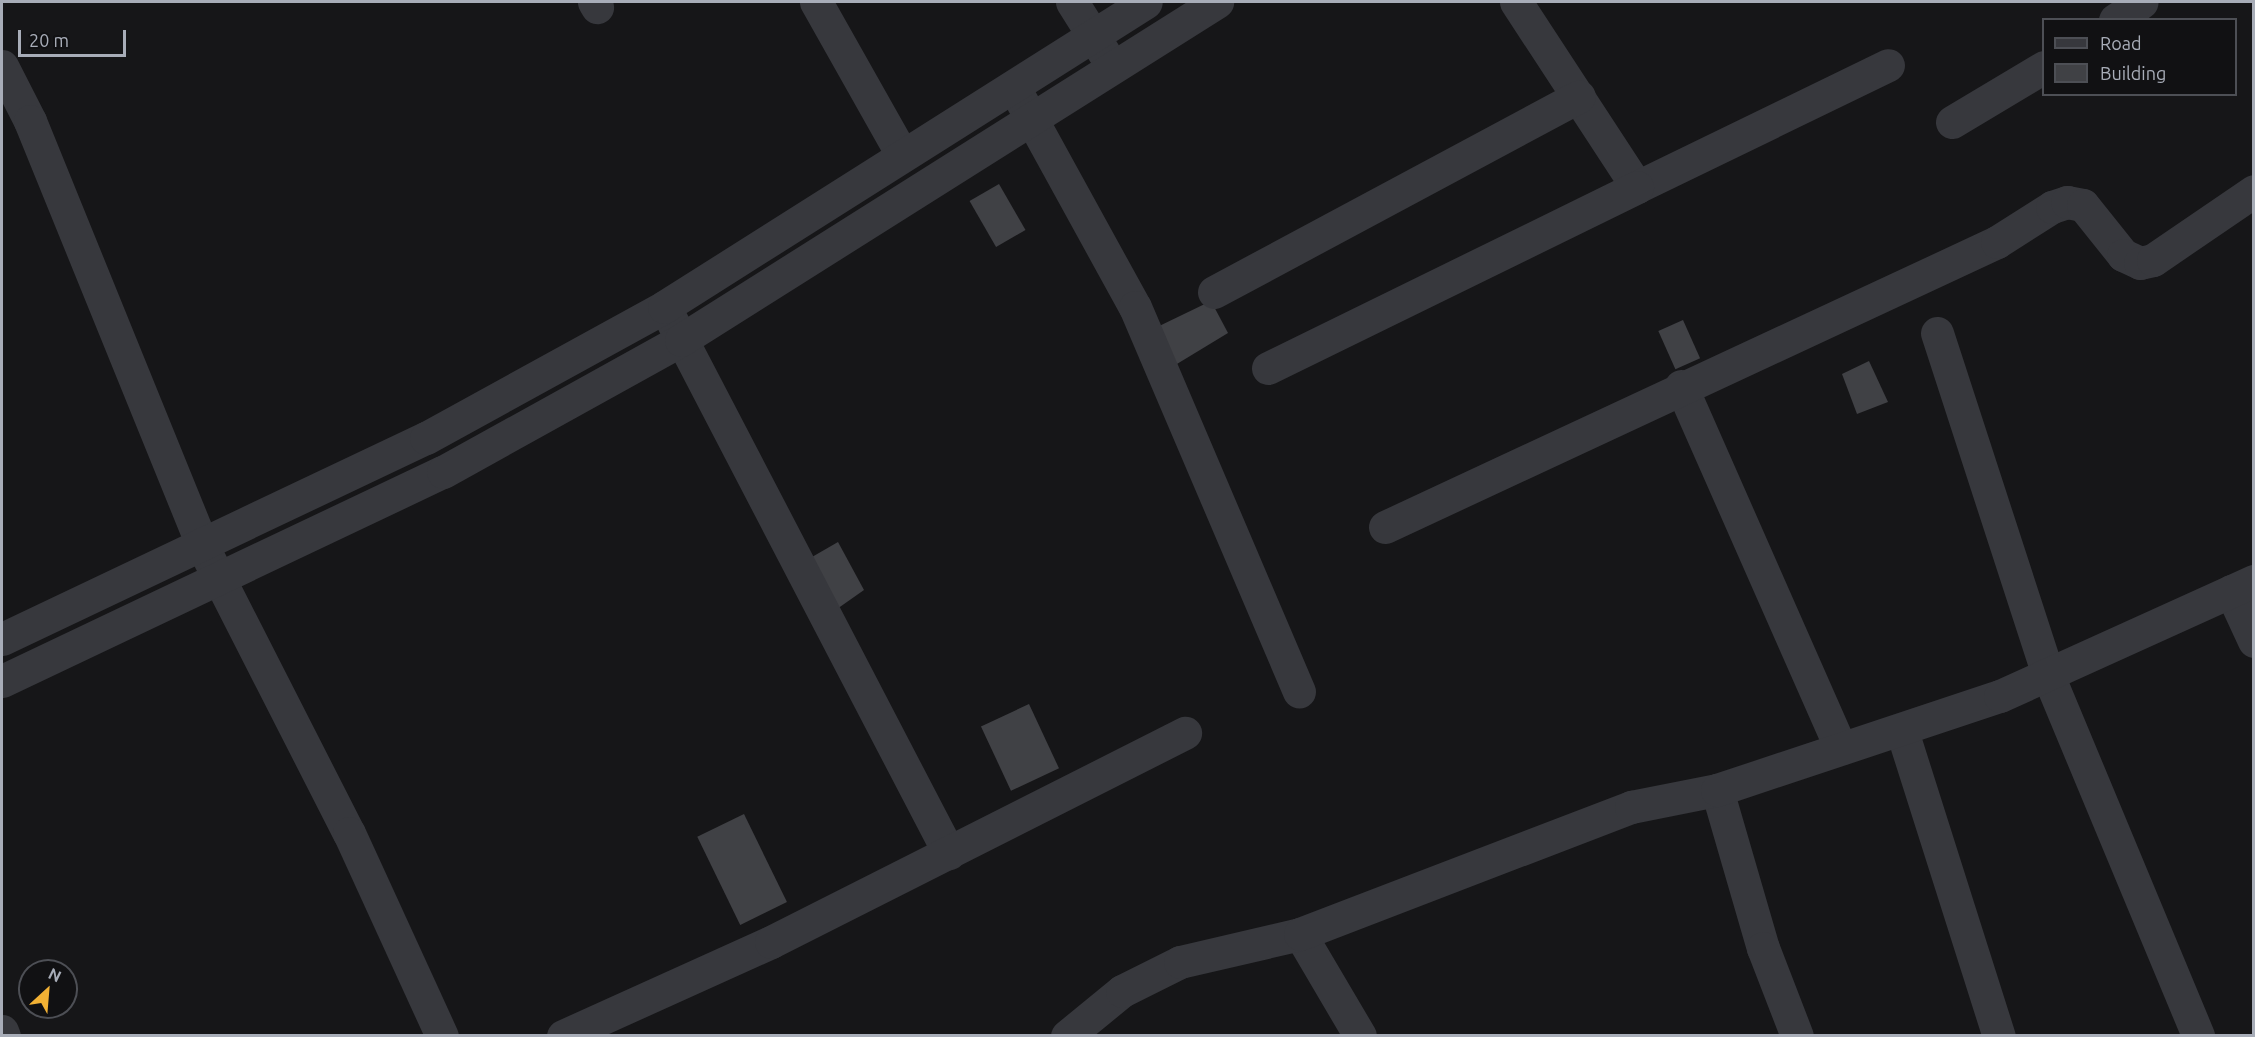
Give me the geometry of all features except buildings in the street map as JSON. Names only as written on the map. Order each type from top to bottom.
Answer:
[{"type":"street","points":[[816,2],[901,153]]},
{"type":"street","points":[[1072,2],[1113,67]]},
{"type":"street","points":[[2,639],[203,547],[426,438],[664,307],[1011,83],[1146,2]]},
{"type":"street","points":[[2,681],[220,581],[444,472],[681,340],[1217,2]]},
{"type":"street","points":[[1516,2],[1637,187]]},
{"type":"street","points":[[2118,18],[2142,2]]},
{"type":"street","points":[[1268,368],[1888,65]]},
{"type":"street","points":[[2,66],[30,121],[203,547],[349,833],[442,1035]]},
{"type":"street","points":[[1952,122],[2042,68]]},
{"type":"street","points":[[1011,83],[1034,119],[1135,306],[1299,692]]},
{"type":"street","points":[[1214,292],[1579,96]]},
{"type":"street","points":[[1385,527],[1681,386],[1997,242],[2067,202],[2083,205],[2123,255],[2140,263],[2153,260],[2253,191]]},
{"type":"street","points":[[664,307],[949,853]]},
{"type":"street","points":[[1937,333],[2048,675],[2198,1035]]},
{"type":"street","points":[[1681,386],[1841,748]]},
{"type":"street","points":[[1067,1035],[1122,991],[1159,971],[1224,949],[1300,934],[1631,807],[1717,790],[1841,748],[1902,731],[2048,675],[2242,586],[2253,641]]},
{"type":"street","points":[[1902,731],[1999,1035]]},
{"type":"street","points":[[563,1035],[771,942],[1185,733]]},
{"type":"street","points":[[1717,790],[1763,948],[1797,1035]]},
{"type":"street","points":[[1300,934],[1360,1035]]},
{"type":"street","points":[[2,1031],[4,1035]]}]
